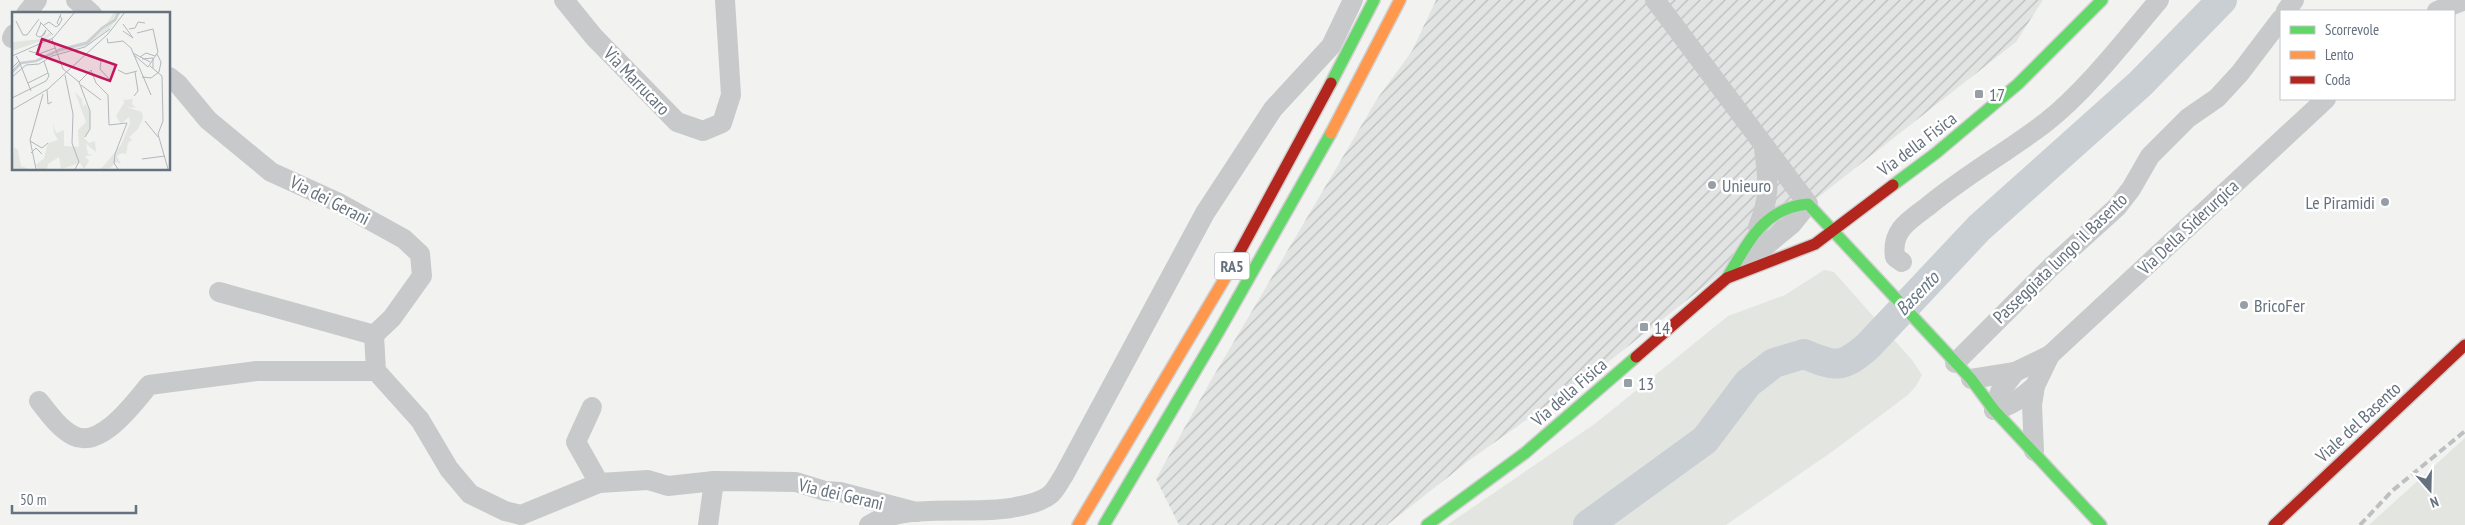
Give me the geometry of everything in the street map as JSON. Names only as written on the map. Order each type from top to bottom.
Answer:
[{"type":"main road","name":"RA5","points":[[1078,525],[1242,249],[1301,143],[1374,0]]},
{"type":"main road","name":"RA5","points":[[1104,525],[1281,224],[1359,82],[1400,0]]},
{"type":"main road","name":"Via della Fisica","points":[[1727,278],[1815,244],[1978,119],[2053,50],[2102,0]]},
{"type":"main road","name":"Via della Fisica","points":[[1427,525],[1525,453],[1727,278],[1758,228],[1782,209],[1794,204],[1808,204]]},
{"type":"main road","points":[[1808,204],[1831,232],[1860,258],[1954,362],[1968,387],[1994,410],[2034,451],[2101,525]]},
{"type":"main road","points":[[1831,232],[1843,259]]},
{"type":"main road","name":"Viale del Basento","points":[[2274,525],[2465,345]]},
{"type":"street","points":[[28,12],[37,0]]},
{"type":"street","points":[[76,0],[90,12]]},
{"type":"street","name":"Via Marrucaro","points":[[564,0],[594,36],[677,122],[703,131],[722,123],[731,96],[726,0]]},
{"type":"street","points":[[916,512],[986,512],[1029,505],[1051,494],[1064,476],[1205,213],[1273,109],[1331,46],[1352,0]]},
{"type":"street","points":[[1655,0],[1808,204],[1792,224],[1727,278]]},
{"type":"street","points":[[1902,262],[1894,257],[1893,245],[1902,226],[1947,190],[2046,122],[2098,72],[2159,0]]},
{"type":"street","points":[[2440,10],[2465,0]]},
{"type":"street","name":"Passeggiata lungo il Basento","points":[[1954,362],[2044,274],[2117,207],[2131,189],[2150,156],[2188,118],[2217,98],[2240,73],[2280,20]]},
{"type":"street","name":"Via dei Gerani","points":[[170,79],[178,84],[208,120],[271,172],[337,202],[404,239],[420,254],[422,276],[392,318],[374,335]]},
{"type":"street","name":"Via Della Siderurgica","points":[[1968,387],[2015,372],[2050,355],[2325,100]]},
{"type":"street","points":[[1758,228],[1767,205],[1769,191],[1764,146]]},
{"type":"street","points":[[39,401],[54,420],[76,437],[94,436],[114,425],[149,385],[257,371],[376,372],[374,335],[219,292]]},
{"type":"street","name":"Via Della Siderurgica","points":[[2034,451],[2032,405],[2035,386],[2050,355]]},
{"type":"street","name":"Via dei Gerani","points":[[376,372],[420,420],[449,468],[470,494],[519,520],[599,483],[648,480],[668,486],[714,481],[796,482],[824,491],[840,492],[916,512]]},
{"type":"street","name":"Via Della Siderurgica","points":[[1994,410],[2000,392],[2015,372]]},
{"type":"street","name":"Via Della Siderurgica","points":[[1994,410],[2009,406],[2035,386]]},
{"type":"street","points":[[592,407],[576,442],[599,483]]},
{"type":"street","points":[[708,525],[714,481]]},
{"type":"street","name":"Via dei Gerani","points":[[869,525],[881,518],[916,512]]},
{"type":"shaded area","points":[[1436,0],[2043,0],[2016,42],[1603,366],[1471,459],[1387,525],[1179,525],[1156,479],[1210,382],[1377,99],[1412,51]]},
{"type":"shaded area","points":[[1824,270],[1834,272],[1912,360],[1922,375],[1908,395],[1833,451],[1726,525],[1447,525],[1596,423],[1728,316],[1785,295]]},
{"type":"shaded area","points":[[2465,438],[2465,525],[2369,525]]},
{"type":"waterway","name":"Basento","points":[[1588,525],[1705,440],[1748,383],[1774,363],[1804,354],[1838,364],[1851,359],[1868,346],[1979,228],[2140,84],[2222,0]]},
{"type":"railway","points":[[2360,525],[2392,491],[2465,431]]},
{"type":"traffic: fast","points":[[1331,83],[1374,0]]},
{"type":"traffic: fast","points":[[1893,185],[1936,153],[2018,84],[2102,0]]},
{"type":"traffic: fast","points":[[1104,525],[1219,331],[1331,133]]},
{"type":"traffic: fast","points":[[1727,278],[1750,240],[1768,220],[1779,212],[1808,204],[1971,379],[1994,410],[2101,525]]},
{"type":"traffic: fast","points":[[1427,525],[1525,453],[1636,357]]},
{"type":"traffic: slow","points":[[1331,133],[1400,0]]},
{"type":"traffic: slow","points":[[1078,525],[1231,268]]},
{"type":"traffic: jam","points":[[1231,268],[1331,83]]},
{"type":"traffic: jam","points":[[1636,357],[1727,278],[1815,244],[1893,185]]},
{"type":"traffic: jam","points":[[2274,525],[2465,345]]},
{"type":"place","name":"17","points":[[1979,94]]},
{"type":"place","name":"Unieuro","points":[[1712,185]]},
{"type":"place","name":"Le Piramidi","points":[[2385,202]]},
{"type":"place","name":"BricoFer","points":[[2244,305]]},
{"type":"place","name":"14","points":[[1644,327]]},
{"type":"place","name":"13","points":[[1628,383]]}]
